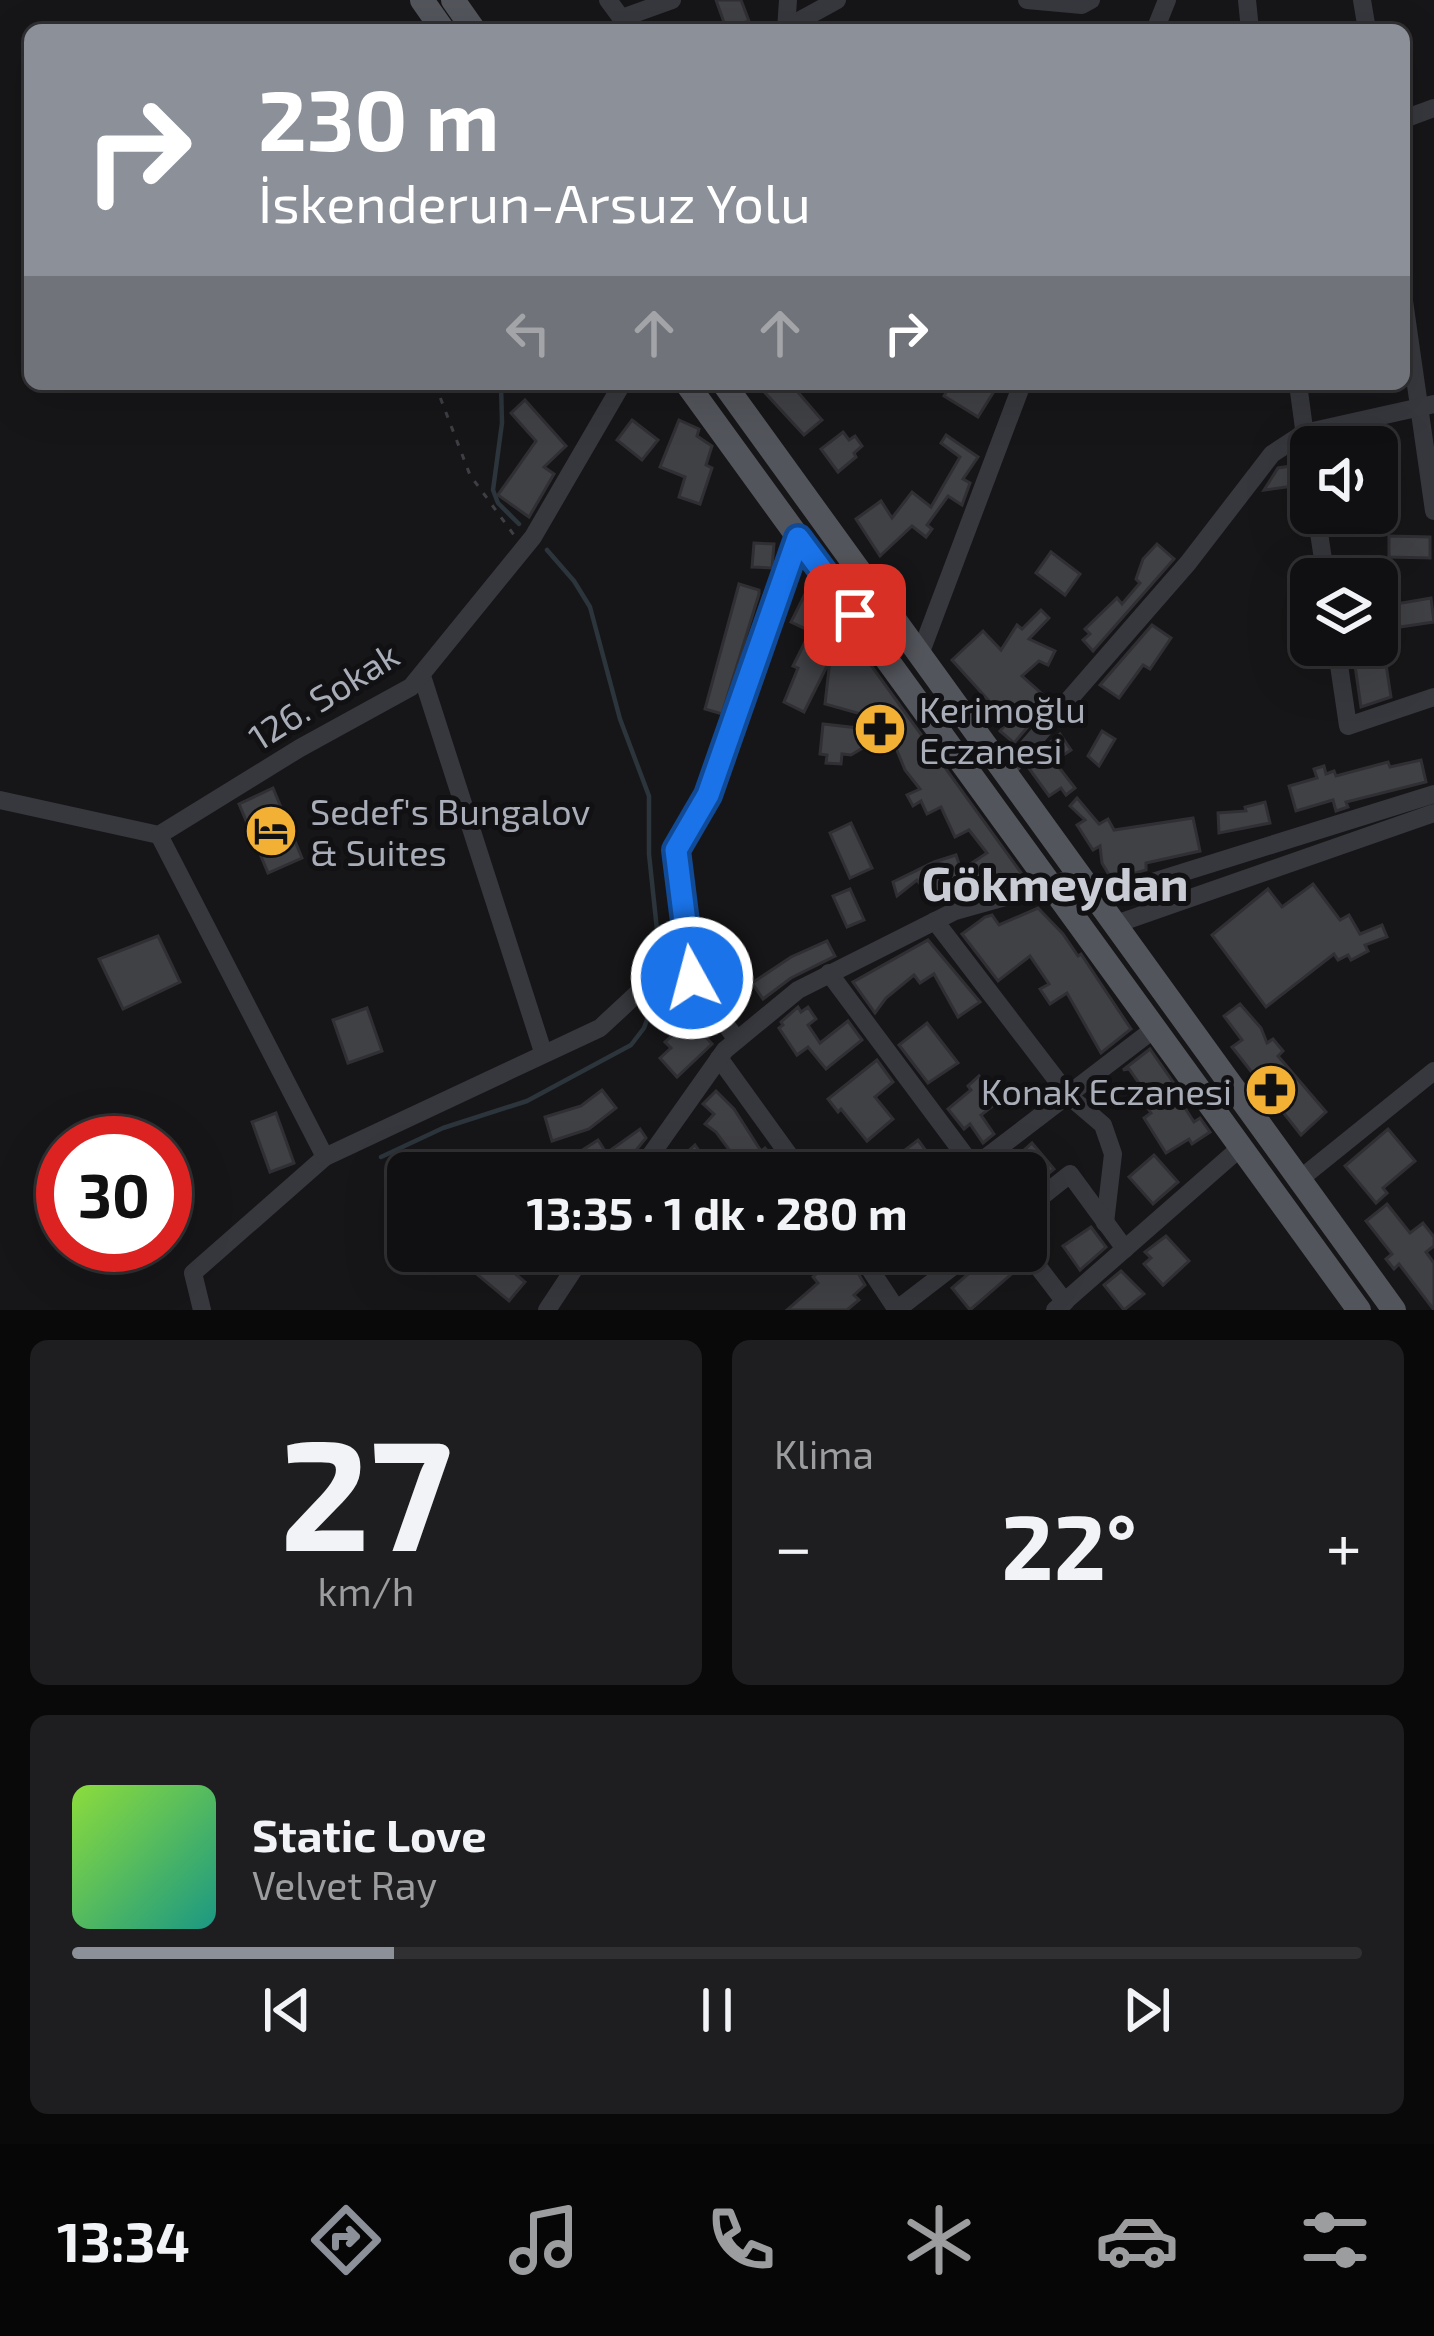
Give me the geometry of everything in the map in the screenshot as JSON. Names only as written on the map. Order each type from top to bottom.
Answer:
[{"type":"main road","points":[[691,390],[1359,1310]]},
{"type":"main road","points":[[728,390],[1394,1310]]},
{"type":"street","points":[[608,0],[626,24],[672,0]]},
{"type":"street","points":[[795,24],[837,0]]},
{"type":"street","points":[[1027,0],[1082,4],[1091,0]]},
{"type":"street","points":[[1410,330],[1426,406],[1434,511]]},
{"type":"street","name":"126. Sokak","points":[[160,835],[299,748],[411,687],[524,548],[619,390]]},
{"type":"street","points":[[919,657],[1020,390]]},
{"type":"street","points":[[1299,390],[1303,426]]},
{"type":"street","points":[[1336,426],[1426,406]]},
{"type":"street","points":[[1005,773],[1188,563],[1272,454],[1290,442]]},
{"type":"street","points":[[737,1040],[692,978],[676,850],[708,795],[798,538]]},
{"type":"street","points":[[1339,666],[1348,726],[1434,697]]},
{"type":"street","points":[[422,676],[543,1052]]},
{"type":"street","points":[[1098,899],[1434,794]]},
{"type":"street","points":[[0,800],[160,835],[325,1157]]},
{"type":"street","points":[[1116,924],[1434,813]]},
{"type":"street","points":[[653,1152],[718,1058],[798,990],[956,911],[1081,876]]},
{"type":"street","points":[[934,921],[1070,1096],[1103,1125],[1113,1154],[1105,1223]]},
{"type":"street","points":[[829,974],[962,1152]]},
{"type":"street","points":[[202,1310],[193,1273],[325,1157],[600,1028],[662,976],[692,978]]},
{"type":"street","points":[[999,1152],[1154,1029]]},
{"type":"street","points":[[718,1058],[787,1152]]},
{"type":"street","points":[[1300,1179],[1434,1071]]},
{"type":"street","points":[[1039,1272],[1060,1306],[1240,1148]]},
{"type":"street","points":[[1047,1192],[1070,1174],[1125,1249]]},
{"type":"street","points":[[547,1310],[572,1272]]},
{"type":"street","points":[[872,1272],[898,1309],[946,1272]]},
{"type":"path","points":[[437,390],[470,475],[524,548]]},
{"type":"building","points":[[716,0],[741,0],[749,21],[725,24]]},
{"type":"building","points":[[763,390],[796,390],[822,420],[804,435]]},
{"type":"building","points":[[948,390],[993,393],[978,417],[944,396]]},
{"type":"building","points":[[525,400],[566,446],[544,467],[554,474],[529,517],[498,495],[536,441],[511,413]]},
{"type":"building","points":[[632,420],[658,440],[642,460],[617,440]]},
{"type":"building","points":[[679,420],[699,429],[697,436],[712,446],[706,465],[712,468],[700,504],[679,497],[685,477],[660,467]]},
{"type":"building","points":[[843,432],[849,440],[855,436],[862,446],[838,472],[821,449]]},
{"type":"building","points":[[946,435],[978,457],[963,479],[970,483],[962,505],[948,496],[927,525],[932,529],[926,537],[912,526],[880,556],[856,519],[881,501],[892,518],[912,492],[931,507],[960,457],[941,443]]},
{"type":"building","points":[[1290,466],[1290,487],[1264,490],[1278,468]]},
{"type":"building","points":[[1389,536],[1430,537],[1430,558],[1389,557]]},
{"type":"building","points":[[754,543],[774,544],[772,568],[752,567]]},
{"type":"building","points":[[1157,544],[1174,559],[1093,651],[1083,640],[1090,634],[1085,629],[1117,598],[1122,604],[1140,583],[1136,579],[1143,559]]},
{"type":"building","points":[[1051,552],[1080,574],[1065,595],[1036,573]]},
{"type":"building","points":[[739,584],[759,594],[722,714],[705,709]]},
{"type":"building","points":[[805,594],[822,602],[808,630],[791,622]]},
{"type":"building","points":[[1431,598],[1434,622],[1400,627],[1398,604]]},
{"type":"building","points":[[1041,610],[1049,618],[1029,639],[1055,651],[1048,665],[1039,661],[1022,676],[1050,701],[1014,743],[1000,731],[1008,722],[952,660],[983,631],[1001,650],[1017,625],[1022,629]]},
{"type":"building","points":[[1152,625],[1171,638],[1150,669],[1143,665],[1119,698],[1100,685]]},
{"type":"building","points":[[812,628],[838,644],[860,650],[1022,874],[1002,884],[993,871],[977,882],[941,892],[944,900],[935,903],[917,880],[897,896],[893,882],[934,862],[956,855],[961,870],[987,853],[969,830],[955,837],[941,807],[927,814],[921,801],[913,806],[907,795],[920,789],[896,748],[885,754],[876,740],[851,755],[842,754],[841,764],[826,763],[827,755],[820,754],[823,724],[895,732],[897,724],[825,704],[830,660],[804,712],[784,702],[798,668],[793,666]]},
{"type":"building","points":[[1355,666],[1386,666],[1391,697],[1361,707]]},
{"type":"building","points":[[1102,731],[1115,739],[1099,766],[1088,756]]},
{"type":"building","points":[[1060,734],[1071,750],[1054,761],[1075,788],[1066,795],[1061,788],[1049,796],[1028,767],[1051,750],[1047,745]]},
{"type":"building","points":[[1421,760],[1426,782],[1346,802],[1348,807],[1336,811],[1333,800],[1296,811],[1289,786],[1317,778],[1314,769],[1324,766],[1326,774],[1334,771],[1336,776],[1388,762],[1390,767]]},
{"type":"building","name":"Sedef's Bungalov & Suites","points":[[273,788],[302,858],[268,873],[239,804]]},
{"type":"building","points":[[1077,798],[1099,824],[1108,819],[1114,830],[1193,818],[1200,851],[1146,863],[1146,870],[1112,880],[1102,863],[1100,846],[1093,850],[1077,825],[1085,820],[1070,806]]},
{"type":"building","points":[[1265,802],[1270,823],[1219,833],[1218,813],[1246,811],[1245,807]]},
{"type":"building","points":[[851,823],[872,868],[850,878],[830,833]]},
{"type":"building","points":[[1313,884],[1340,920],[1349,915],[1360,934],[1382,925],[1387,937],[1365,945],[1368,951],[1351,960],[1348,955],[1338,960],[1334,954],[1266,1007],[1212,935],[1268,889],[1282,907]]},
{"type":"building","points":[[850,889],[864,920],[847,927],[833,896]]},
{"type":"building","points":[[1038,908],[1081,954],[1131,1029],[1101,1053],[1067,993],[1050,1004],[1040,989],[1049,984],[1030,956],[998,981],[962,934],[985,917],[992,915],[999,925]]},
{"type":"building","points":[[158,936],[180,982],[123,1009],[99,959]]},
{"type":"building","points":[[928,940],[980,1002],[958,1017],[934,974],[920,983],[914,975],[875,1013],[853,982]]},
{"type":"building","points":[[827,941],[835,956],[791,978],[763,999],[752,983],[791,957]]},
{"type":"building","points":[[1240,1004],[1261,1028],[1267,1043],[1273,1039],[1283,1051],[1278,1056],[1326,1112],[1301,1135],[1232,1047],[1242,1040],[1224,1016]]},
{"type":"building","points":[[798,1007],[801,1012],[808,1007],[816,1019],[808,1025],[820,1043],[848,1021],[862,1040],[826,1069],[808,1047],[797,1055],[779,1028]]},
{"type":"building","points":[[367,1008],[382,1051],[348,1063],[333,1020]]},
{"type":"building","points":[[690,1019],[712,1044],[677,1077],[660,1058],[671,1048],[665,1042]]},
{"type":"building","points":[[927,1023],[958,1063],[928,1083],[899,1045]]},
{"type":"building","points":[[1150,1049],[1194,1122],[1200,1118],[1210,1132],[1166,1153],[1144,1118],[1151,1113],[1138,1093],[1143,1089],[1129,1069],[1123,1070]]},
{"type":"building","points":[[877,1060],[893,1082],[875,1097],[893,1119],[867,1141],[828,1099]]},
{"type":"building","points":[[979,1076],[999,1101],[981,1115],[994,1134],[983,1143],[970,1124],[964,1129],[948,1109],[971,1090],[968,1086]]},
{"type":"building","points":[[602,1090],[616,1108],[589,1129],[552,1141],[545,1117],[581,1106]]},
{"type":"building","points":[[716,1091],[734,1109],[761,1151],[768,1152],[731,1152],[705,1124],[714,1114],[703,1104]]},
{"type":"building","points":[[276,1113],[294,1163],[270,1172],[252,1122]]},
{"type":"building","points":[[640,1129],[646,1138],[635,1152],[612,1149]]},
{"type":"building","points":[[1388,1129],[1415,1161],[1383,1188],[1387,1193],[1376,1203],[1345,1166]]},
{"type":"building","points":[[598,1140],[606,1152],[582,1152]]},
{"type":"building","points":[[918,1140],[927,1152],[902,1152]]},
{"type":"building","points":[[1154,1155],[1178,1182],[1153,1204],[1129,1177]]},
{"type":"building","points":[[1387,1204],[1410,1233],[1423,1223],[1434,1237],[1434,1246],[1426,1252],[1434,1263],[1434,1310],[1399,1264],[1394,1269],[1386,1259],[1392,1254],[1366,1221]]},
{"type":"building","points":[[1091,1227],[1106,1247],[1080,1270],[1063,1246]]},
{"type":"building","points":[[1166,1236],[1189,1261],[1163,1285],[1144,1264],[1151,1258],[1145,1252]]},
{"type":"building","points":[[1121,1271],[1144,1294],[1124,1310],[1104,1285]]},
{"type":"building","points":[[474,1272],[513,1272],[525,1282],[509,1301]]},
{"type":"building","points":[[819,1272],[857,1272],[865,1285],[854,1295],[859,1300],[847,1310],[787,1310],[818,1283],[813,1277]]},
{"type":"building","points":[[971,1272],[1014,1272],[970,1310],[952,1288]]},
{"type":"waterway","points":[[501,390],[493,490],[498,503],[519,524]]},
{"type":"waterway","points":[[547,550],[590,607],[620,719],[649,796],[649,854],[661,968]]},
{"type":"waterway","points":[[381,1157],[443,1128],[527,1101],[631,1045],[644,1028],[660,985]]},
{"type":"place","name":"Kerimoğlu Eczanesi","points":[[880,729]]},
{"type":"place","name":"Sedef's Bungalov & Suites","points":[[271,831]]},
{"type":"place","name":"Konak Eczanesi","points":[[1271,1090]]},
{"type":"district","name":"Gökmeydan","points":[[1055,882]]},
{"type":"route","points":[[692,978],[676,850],[708,795],[798,538],[855,615]]}]
